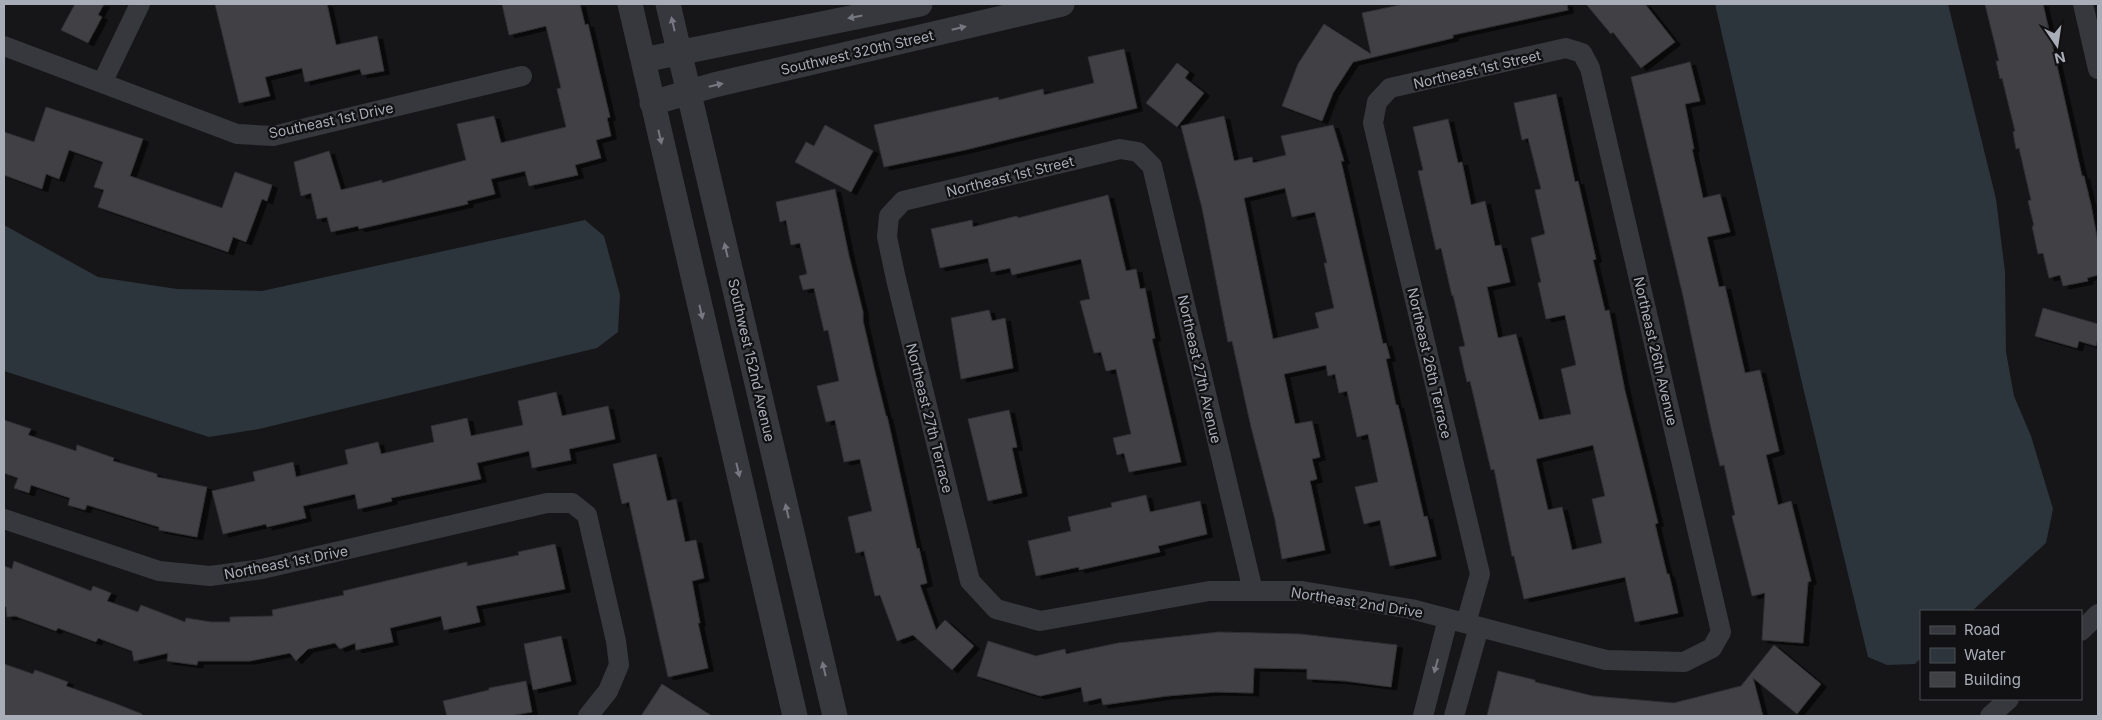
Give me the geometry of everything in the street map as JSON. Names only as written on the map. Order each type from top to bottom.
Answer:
[{"type":"street","points":[[102,83],[140,4]]},
{"type":"street","points":[[630,4],[795,716]]},
{"type":"street","name":"Southwest 152nd Avenue","points":[[668,4],[835,716]]},
{"type":"street","points":[[643,60],[920,4]]},
{"type":"street","name":"Southwest 320th Street","points":[[652,103],[689,92],[1062,4]]},
{"type":"street","points":[[2083,4],[2098,69]]},
{"type":"street","name":"Southeast 1st Drive","points":[[4,46],[237,134],[273,136],[522,76]]},
{"type":"street","name":"Northeast 1st Street","points":[[1377,102],[1390,88],[1566,48],[1582,53]]},
{"type":"street","name":"Northeast 26th Avenue","points":[[1582,53],[1590,68],[1721,632],[1712,648]]},
{"type":"street","name":"Northeast 26th Terrace","points":[[1377,102],[1373,123],[1480,574],[1464,623]]},
{"type":"street","name":"Northeast 1st Street","points":[[889,216],[903,201],[1120,149],[1138,152]]},
{"type":"street","name":"Northeast 27th Avenue","points":[[1138,152],[1152,166],[1252,591]]},
{"type":"street","name":"Northeast 27th Terrace","points":[[889,216],[887,237],[896,279],[970,581],[996,609]]},
{"type":"street","name":"Northeast 1st Drive","points":[[4,519],[159,572],[210,576],[262,569],[547,503],[572,503],[587,515],[620,664],[608,691],[588,716]]},
{"type":"street","name":"Northeast 2nd Drive","points":[[996,609],[1040,621],[1209,591],[1302,591],[1411,609],[1606,660],[1684,662],[1712,648]]},
{"type":"street","points":[[2082,630],[2098,614]]},
{"type":"street","points":[[1422,716],[1464,623]]},
{"type":"street","points":[[1454,716],[1464,623]]},
{"type":"street","points":[[1990,716],[2008,700]]},
{"type":"water","points":[[1715,4],[1948,4],[1996,199],[2005,272],[2006,352],[2014,396],[2031,436],[2053,509],[2046,543],[1973,610],[1920,610],[1920,659],[1915,664],[1887,665],[1868,657],[1802,383]]},
{"type":"water","points":[[585,220],[604,236],[620,295],[618,332],[597,348],[259,429],[209,437],[4,371],[4,225],[98,277],[177,289],[262,291]]},
{"type":"building","points":[[75,4],[104,4],[98,15],[102,17],[88,43],[61,30]]},
{"type":"building","points":[[215,4],[327,4],[336,45],[377,36],[384,71],[362,75],[360,69],[305,82],[302,68],[265,77],[270,96],[239,103]]},
{"type":"building","points":[[502,4],[580,4],[585,25],[588,24],[610,117],[607,118],[611,136],[596,140],[601,158],[575,165],[578,175],[529,186],[525,171],[491,179],[495,194],[467,201],[468,204],[359,229],[358,226],[331,232],[327,217],[317,219],[311,193],[301,196],[294,162],[329,151],[341,190],[382,180],[382,183],[466,160],[457,124],[494,116],[501,143],[566,127],[557,89],[561,88],[546,26],[509,35]]},
{"type":"building","points":[[1404,4],[1567,4],[1568,10],[1453,35],[1453,38],[1353,62],[1333,93],[1322,121],[1282,106],[1298,64],[1324,24],[1371,54],[1362,13]]},
{"type":"building","points":[[1586,4],[1645,4],[1675,42],[1641,68],[1613,32],[1611,34]]},
{"type":"building","points":[[1985,4],[2043,4],[2082,176],[2084,176],[2091,205],[2098,243],[2098,275],[2087,278],[2088,281],[2063,286],[2060,275],[2049,278],[2043,253],[2038,254],[2028,201],[2031,200],[2019,148],[2016,149],[2013,132],[2015,131],[2002,78],[2000,79],[1996,61],[1999,61]]},
{"type":"building","points":[[1124,49],[1137,108],[965,150],[884,167],[874,125],[998,97],[999,100],[1043,89],[1044,95],[1094,83],[1088,57]]},
{"type":"building","points":[[1690,62],[1700,101],[1685,104],[1694,149],[1692,149],[1703,198],[1720,194],[1730,232],[1707,237],[1719,287],[1725,286],[1745,373],[1760,370],[1779,451],[1766,455],[1778,505],[1791,501],[1811,581],[1808,582],[1803,643],[1762,640],[1765,593],[1752,596],[1732,516],[1735,515],[1724,465],[1720,466],[1683,296],[1631,77]]},
{"type":"building","points":[[1177,63],[1189,72],[1185,78],[1204,93],[1177,127],[1146,103]]},
{"type":"building","points":[[1556,94],[1575,182],[1578,181],[1596,259],[1593,260],[1605,311],[1609,310],[1625,391],[1658,523],[1655,524],[1678,613],[1635,622],[1625,577],[1524,599],[1514,556],[1512,556],[1494,469],[1491,470],[1470,381],[1467,382],[1459,347],[1465,346],[1441,248],[1436,250],[1418,171],[1423,170],[1413,127],[1448,119],[1458,163],[1462,162],[1471,205],[1485,201],[1495,246],[1501,245],[1510,282],[1487,287],[1498,338],[1516,334],[1539,420],[1571,414],[1561,369],[1576,365],[1565,315],[1546,319],[1538,283],[1541,282],[1531,238],[1545,234],[1535,190],[1541,189],[1528,138],[1522,140],[1514,103]],"holes":[[[1593,445],[1605,496],[1592,499],[1602,543],[1572,550],[1562,507],[1548,510],[1536,459]]]},
{"type":"building","points":[[46,107],[143,139],[130,176],[222,208],[235,172],[272,185],[267,201],[262,199],[246,242],[233,237],[228,252],[98,207],[104,190],[94,187],[103,162],[69,150],[59,179],[46,174],[42,189],[4,175],[4,132],[34,142]]},
{"type":"building","points":[[1224,116],[1234,161],[1252,157],[1253,163],[1286,155],[1281,136],[1333,125],[1344,161],[1341,161],[1383,344],[1386,343],[1390,358],[1386,359],[1396,405],[1398,405],[1424,517],[1427,516],[1436,556],[1390,566],[1380,520],[1364,524],[1355,487],[1378,482],[1368,434],[1357,437],[1347,391],[1339,393],[1335,374],[1328,376],[1326,365],[1284,374],[1295,424],[1312,421],[1320,457],[1312,459],[1317,479],[1310,481],[1325,550],[1282,559],[1275,520],[1251,427],[1232,341],[1228,342],[1202,208],[1181,126]],"holes":[[[1285,188],[1292,217],[1315,212],[1327,263],[1324,263],[1334,308],[1315,313],[1319,328],[1273,339],[1244,198]]]},
{"type":"building","points":[[825,125],[873,151],[851,192],[795,162],[806,142],[814,146]]},
{"type":"building","points":[[835,189],[863,312],[863,321],[917,549],[919,548],[927,583],[920,585],[936,630],[945,620],[974,646],[952,670],[913,635],[897,641],[880,595],[875,596],[864,551],[856,553],[848,517],[872,511],[860,459],[844,462],[835,420],[826,422],[817,386],[839,381],[828,330],[824,331],[814,288],[803,290],[799,276],[807,274],[800,243],[791,245],[786,220],[780,222],[776,202]]},
{"type":"building","points":[[1108,195],[1126,271],[1136,269],[1140,289],[1145,288],[1155,338],[1152,339],[1181,462],[1129,472],[1124,453],[1117,455],[1113,438],[1131,434],[1116,369],[1106,371],[1101,352],[1094,353],[1080,301],[1090,299],[1081,259],[1012,275],[1010,268],[991,272],[988,258],[940,268],[931,229],[972,220],[973,227],[1017,216],[1018,218]]},
{"type":"building","points":[[2043,308],[2098,324],[2096,346],[2079,341],[2077,348],[2035,336]]},
{"type":"building","points":[[989,310],[992,321],[1005,318],[1013,368],[961,379],[951,318]]},
{"type":"building","points":[[556,392],[562,416],[608,406],[615,439],[569,449],[571,460],[532,468],[529,451],[477,463],[481,479],[391,498],[392,501],[358,509],[355,494],[303,506],[306,518],[267,527],[266,524],[223,534],[212,491],[255,481],[253,472],[293,462],[296,477],[348,464],[345,450],[378,442],[381,454],[434,442],[431,426],[467,418],[471,436],[523,425],[518,401]]},
{"type":"building","points":[[1009,410],[1017,447],[1012,448],[1022,493],[988,501],[968,419]]},
{"type":"building","points":[[4,420],[31,429],[28,435],[76,451],[77,445],[114,458],[113,461],[157,474],[157,477],[207,487],[197,537],[159,530],[159,527],[87,505],[85,510],[68,505],[70,498],[31,485],[29,493],[14,488],[18,478],[4,473]]},
{"type":"building","points":[[656,454],[667,501],[676,499],[685,542],[696,540],[704,578],[692,581],[700,623],[698,623],[708,668],[668,677],[629,502],[622,504],[613,464]]},
{"type":"building","points":[[1146,495],[1150,512],[1200,501],[1207,534],[1158,546],[1160,552],[1079,570],[1079,567],[1036,576],[1028,541],[1071,531],[1068,517],[1112,507],[1111,503]]},
{"type":"building","points":[[555,544],[565,589],[476,606],[480,622],[444,630],[441,616],[390,628],[393,642],[356,650],[355,643],[340,649],[335,643],[308,649],[296,661],[290,653],[250,661],[198,661],[197,665],[167,661],[168,653],[134,661],[132,651],[98,638],[96,642],[58,628],[56,631],[15,616],[7,617],[6,607],[4,606],[4,566],[12,569],[14,561],[91,591],[93,586],[111,593],[107,601],[138,612],[141,605],[185,622],[186,618],[211,622],[230,622],[230,617],[273,616],[272,610],[344,595],[343,591],[467,562],[467,566],[519,555],[518,552]]},
{"type":"building","points":[[1219,632],[1300,634],[1397,645],[1391,687],[1345,681],[1307,679],[1307,669],[1254,668],[1253,693],[1216,692],[1167,696],[1103,705],[1101,698],[1084,702],[1081,687],[1040,696],[977,676],[988,641],[1036,656],[1065,649],[1066,654],[1118,643]]},
{"type":"building","points":[[561,636],[571,681],[533,690],[524,644]]},
{"type":"building","points":[[1774,645],[1821,684],[1797,714],[1753,678],[1763,716],[1487,716],[1498,671],[1593,696],[1674,703],[1741,686]]},
{"type":"building","points":[[4,664],[33,674],[35,670],[68,682],[66,686],[142,714],[142,716],[4,716]]},
{"type":"building","points":[[526,681],[532,712],[509,716],[447,716],[443,701],[489,690],[489,688]]},
{"type":"building","points":[[662,684],[712,716],[641,716]]}]
